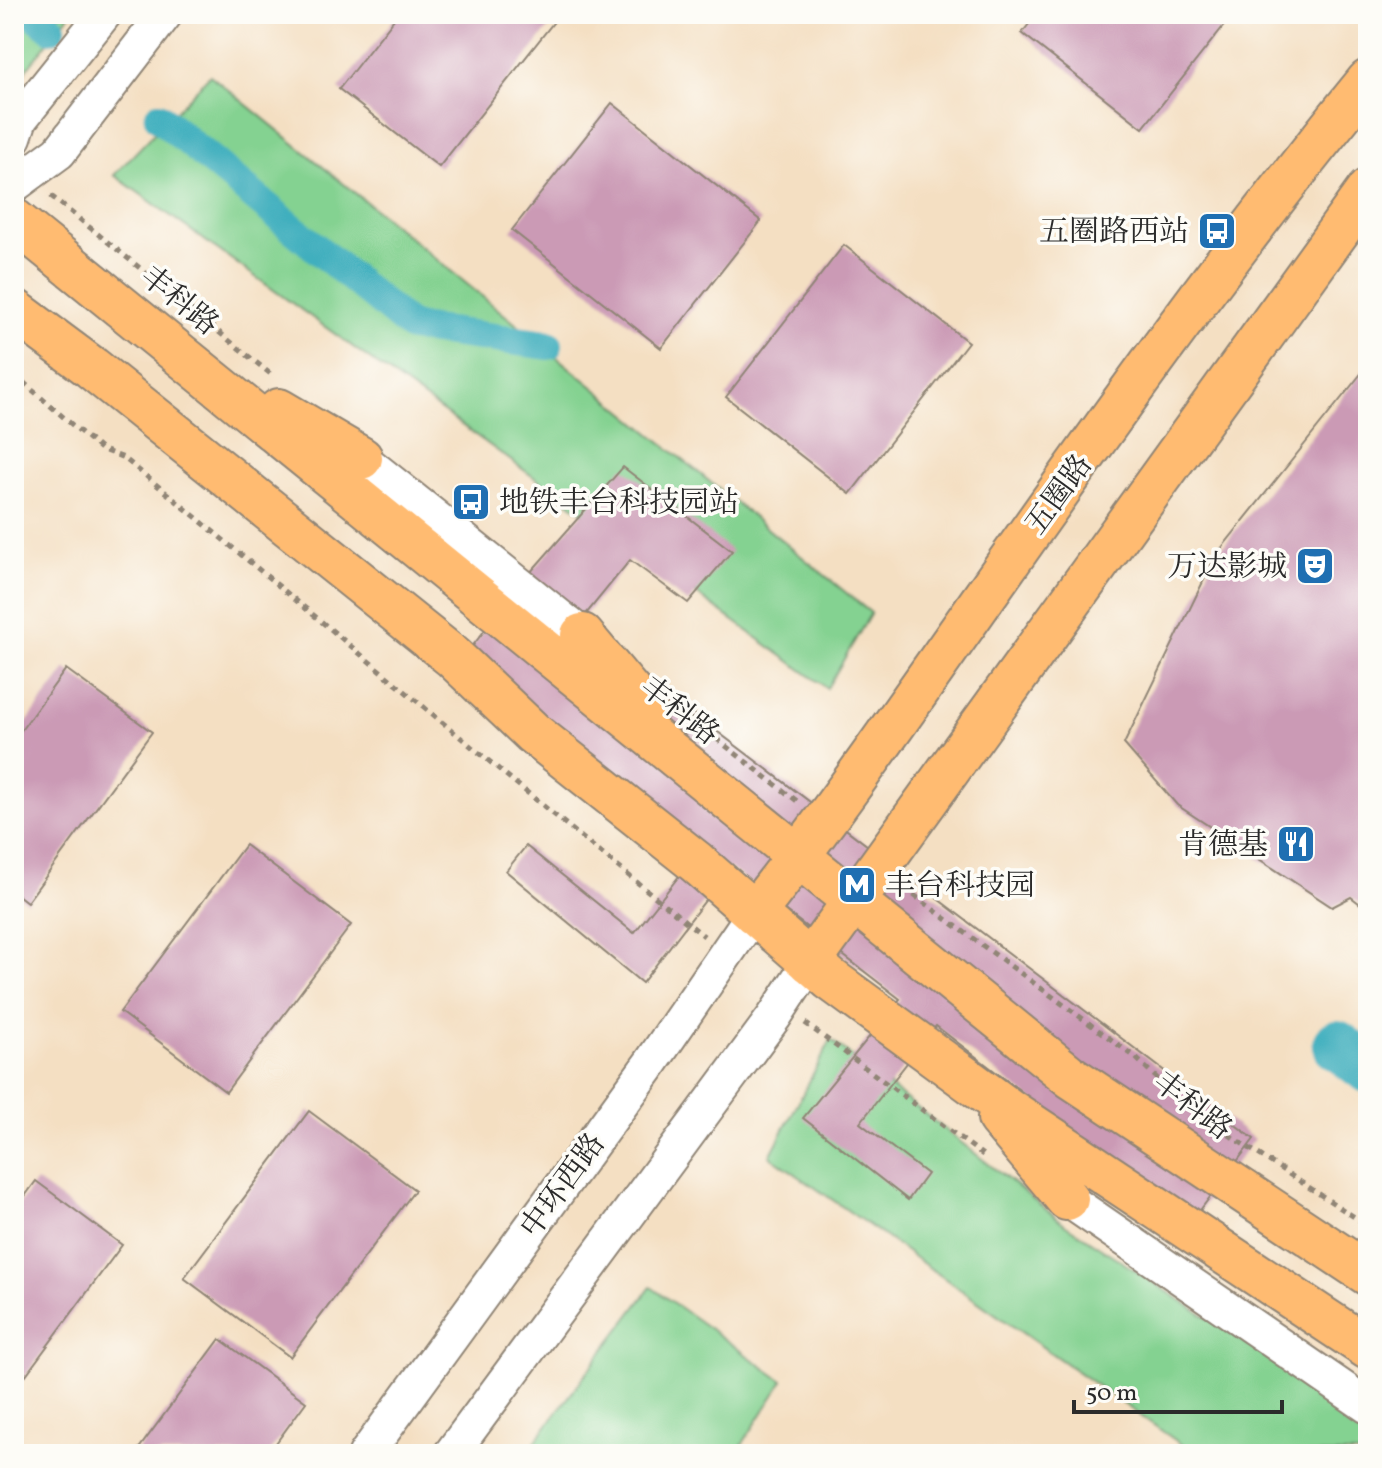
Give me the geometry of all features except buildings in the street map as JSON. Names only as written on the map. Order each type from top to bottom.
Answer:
[{"type":"main road","name":"五圈路","points":[[754,913],[824,823],[1290,176],[1368,81]]},
{"type":"main road","points":[[810,962],[1368,190]]},
{"type":"main road","name":"丰科路","points":[[14,220],[1071,1077],[1368,1274]]},
{"type":"main road","points":[[14,310],[92,368],[453,657],[533,733],[696,862],[810,962],[964,1078],[1368,1348]]},
{"type":"main road","points":[[220,389],[261,400],[361,458]]},
{"type":"main road","points":[[582,635],[654,721],[680,762]]},
{"type":"main road","points":[[964,1078],[1067,1199]]},
{"type":"street","points":[[14,137],[20,119],[104,14]]},
{"type":"street","points":[[20,180],[59,152],[165,14]]},
{"type":"street","points":[[361,458],[582,635]]},
{"type":"street","name":"中环西路","points":[[366,1454],[754,913]]},
{"type":"street","points":[[451,1454],[785,1001],[810,962]]},
{"type":"street","points":[[1067,1199],[1368,1406]]},
{"type":"path","name":"丰科路","points":[[20,180],[274,377]]},
{"type":"path","points":[[14,374],[100,449],[124,458],[380,667],[436,719],[727,954]]},
{"type":"path","name":"丰科路","points":[[671,703],[824,823]]},
{"type":"path","name":"丰科路","points":[[879,868],[1135,1057],[1188,1108],[1368,1226]]},
{"type":"path","points":[[785,1001],[807,1026],[987,1158]]},
{"type":"green space","points":[[14,14],[70,14],[14,85]]},
{"type":"green space","points":[[210,75],[871,613],[827,688],[114,175]]},
{"type":"green space","points":[[831,1040],[1066,1225],[1368,1423],[1368,1454],[1195,1454],[770,1156]]},
{"type":"green space","points":[[651,1287],[783,1381],[736,1454],[526,1454]]},
{"type":"waterway","points":[[34,14],[51,28]]},
{"type":"waterway","points":[[159,117],[411,327],[548,345]]},
{"type":"waterway","points":[[1337,1045],[1368,1068]]},
{"type":"place","name":"五圈路西站","points":[[1217,231]]},
{"type":"place","name":"地铁丰台科技园站","points":[[471,502]]},
{"type":"place","name":"万达影城","points":[[1315,566]]},
{"type":"place","name":"肯德基","points":[[1296,844]]},
{"type":"place","name":"丰台科技园","points":[[857,885]]}]
